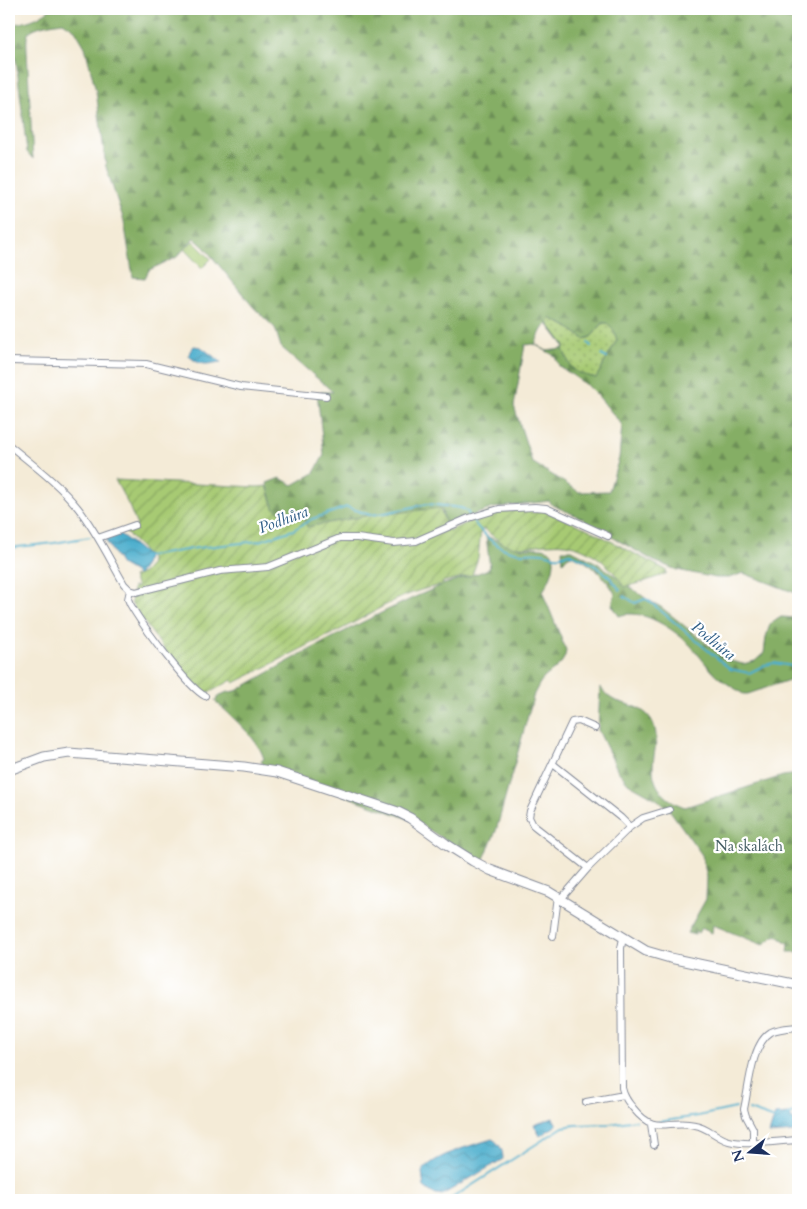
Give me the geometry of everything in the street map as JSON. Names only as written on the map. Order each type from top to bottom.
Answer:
[{"type":"main road","points":[[9,770],[44,757],[69,753],[277,772],[398,812],[410,818],[472,861],[560,898],[640,948],[662,956],[798,986]]},
{"type":"street","points":[[9,361],[146,364],[241,388],[326,396]]},
{"type":"street","points":[[9,446],[58,486],[77,506],[124,584],[130,590],[136,592],[220,571],[268,567],[340,538],[357,538],[394,543],[416,540],[499,509],[535,506],[546,508],[608,536]]},
{"type":"street","points":[[98,538],[135,524]]},
{"type":"street","points":[[130,590],[128,599],[130,604],[147,629],[188,681],[205,696]]},
{"type":"street","points":[[588,868],[529,820],[530,811],[572,722],[579,721],[595,728]]},
{"type":"street","points":[[553,764],[622,818],[630,827]]},
{"type":"street","points":[[554,936],[560,898],[630,827],[644,818],[669,810]]},
{"type":"street","points":[[623,938],[620,948],[624,1095],[642,1120],[651,1124],[692,1124],[704,1128],[727,1141],[737,1143],[798,1140]]},
{"type":"street","points":[[753,1142],[753,1129],[744,1110],[758,1048],[764,1038],[772,1032],[798,1027]]},
{"type":"street","points":[[586,1102],[624,1095]]},
{"type":"street","points":[[651,1124],[654,1145]]},
{"type":"green space","points":[[50,9],[798,9],[798,594],[743,573],[729,578],[716,578],[677,570],[654,561],[584,521],[584,519],[552,505],[549,501],[493,508],[446,525],[441,508],[366,516],[307,527],[302,510],[284,515],[274,508],[267,483],[280,478],[293,485],[314,473],[324,455],[317,392],[333,392],[281,347],[275,328],[254,308],[204,247],[194,238],[177,257],[149,270],[145,278],[133,277],[124,221],[106,167],[96,91],[85,47],[75,30],[63,22],[38,27],[30,31],[27,36],[33,159],[27,152],[16,60],[13,47],[9,47],[9,25],[31,20]],"holes":[[[550,318],[568,327],[584,339],[591,337],[603,323],[607,323],[613,329],[617,340],[596,378],[574,370],[563,349],[565,346],[548,324]],[[547,324],[564,346],[562,349],[547,351],[535,344]],[[534,344],[555,356],[559,366],[588,386],[622,425],[619,458],[609,491],[579,492],[532,462],[514,406],[525,345]]]},
{"type":"green space","points":[[193,241],[211,259],[202,268],[184,249]]},
{"type":"green space","points":[[550,318],[568,327],[584,339],[591,337],[603,323],[607,323],[613,329],[617,340],[596,378],[574,370],[563,349],[565,346],[548,323]]},
{"type":"green space","points":[[115,480],[267,486],[274,508],[284,515],[302,510],[307,527],[366,516],[441,508],[449,531],[489,512],[540,509],[588,529],[666,570],[666,574],[624,587],[606,565],[583,549],[560,544],[515,547],[500,541],[484,529],[481,530],[478,558],[472,575],[414,592],[247,677],[234,683],[232,680],[205,695],[194,685],[156,639],[131,603],[133,587],[137,587],[133,577],[143,573],[151,564],[149,556],[146,557],[142,549],[125,532],[125,530],[137,526]]},
{"type":"green space","points":[[486,536],[516,547],[543,548],[549,550],[553,555],[554,567],[543,591],[566,650],[561,663],[542,681],[534,694],[496,831],[483,861],[479,862],[417,822],[264,766],[261,761],[264,759],[261,751],[250,735],[215,701],[227,692],[236,691],[362,622],[440,586],[490,568]]},
{"type":"green space","points":[[562,550],[572,550],[599,564],[648,600],[661,607],[727,660],[743,664],[755,661],[764,653],[770,624],[781,617],[798,618],[798,677],[743,694],[717,676],[691,646],[667,627],[648,617],[628,614],[619,616],[612,605],[615,594],[602,576],[584,561],[571,555],[563,562]]},
{"type":"green space","name":"Na skalách","points":[[600,687],[612,699],[634,706],[651,719],[656,731],[653,768],[655,782],[662,793],[678,804],[685,807],[783,776],[798,774],[798,952],[788,952],[789,944],[776,935],[763,945],[713,925],[712,933],[701,928],[698,933],[695,932],[695,935],[687,933],[706,899],[707,877],[702,855],[671,812],[658,800],[628,783],[618,771],[598,730]]},
{"type":"water","points":[[194,346],[201,347],[221,362],[204,364],[197,362],[189,356]]},
{"type":"water","points":[[118,533],[147,556],[145,565],[138,575],[121,565],[106,541],[108,537]]},
{"type":"water","points":[[789,1114],[794,1121],[796,1132],[769,1134],[775,1115]]},
{"type":"water","points":[[553,1118],[557,1125],[540,1136],[534,1125]]},
{"type":"water","points":[[492,1139],[500,1147],[503,1159],[442,1195],[432,1193],[424,1187],[422,1172],[427,1166],[454,1151]]},
{"type":"waterway","points":[[588,343],[591,346]]},
{"type":"waterway","points":[[601,355],[607,358]]},
{"type":"waterway","name":"Podhůra","points":[[145,557],[197,548],[259,541],[293,530],[312,519],[347,507],[370,515],[427,504],[461,508],[467,511],[469,515]]},
{"type":"waterway","name":"Podhůra","points":[[473,521],[488,538],[507,550],[557,556],[568,553],[584,559],[604,572],[620,590]]},
{"type":"waterway","name":"Podhůra","points":[[9,548],[90,537]]},
{"type":"waterway","name":"Podhůra","points":[[624,596],[635,603],[645,599],[648,600],[730,669],[749,673],[774,663],[798,667]]},
{"type":"waterway","points":[[658,1122],[736,1108]]},
{"type":"waterway","points":[[749,1110],[775,1119]]},
{"type":"waterway","points":[[787,1116],[798,1111]]},
{"type":"waterway","points":[[449,1200],[563,1127],[636,1120]]}]
